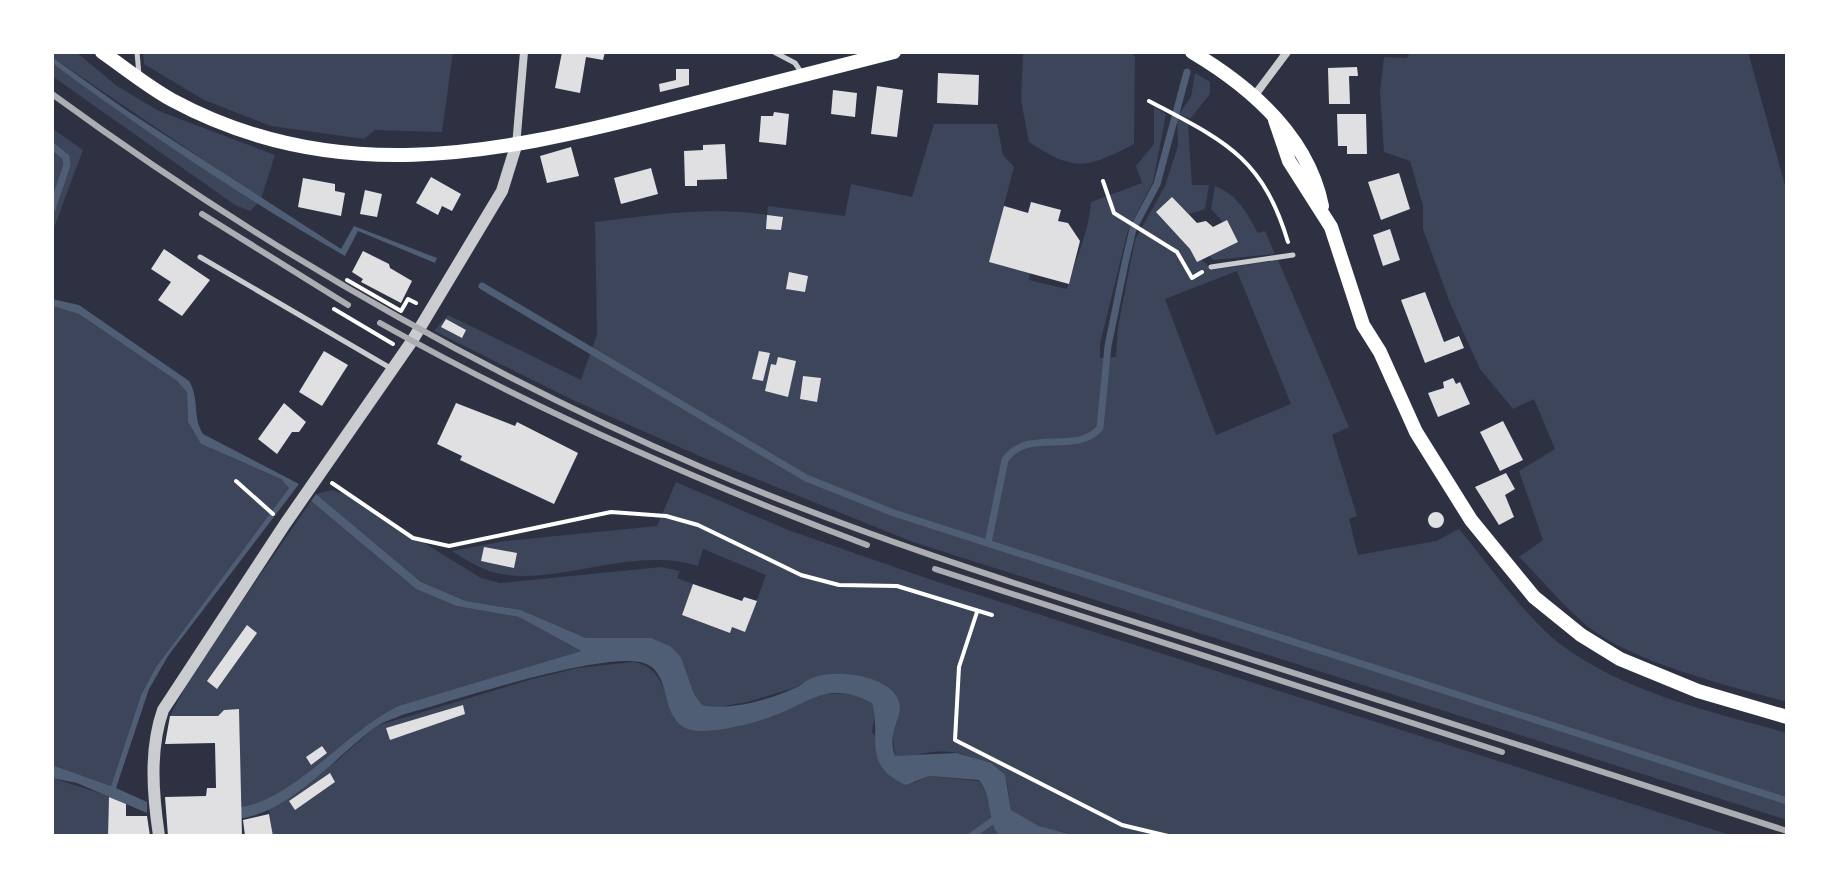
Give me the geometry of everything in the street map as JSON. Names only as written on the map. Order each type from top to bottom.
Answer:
[{"type":"main road","points":[[102,52],[139,78],[199,112],[253,133],[313,149],[397,157],[516,146],[894,52]]},
{"type":"main road","points":[[1192,52],[1255,95],[1275,120],[1289,161],[1323,211],[1343,258],[1347,283],[1363,325],[1380,352],[1428,452],[1471,520],[1534,597],[1558,618],[1620,659],[1698,691],[1787,717]]},
{"type":"street","points":[[158,827],[154,736],[163,710],[293,512],[405,351],[502,191],[516,146],[524,52]]},
{"type":"street","points":[[1255,95],[1287,52]]},
{"type":"lane","points":[[137,52],[139,78]]},
{"type":"lane","points":[[774,52],[795,63],[804,75]]},
{"type":"lane","points":[[1211,267],[1293,255]]},
{"type":"lane","points":[[200,257],[392,369]]},
{"type":"path","points":[[1149,101],[1226,144],[1262,178],[1277,207],[1288,242]]},
{"type":"path","points":[[1103,181],[1114,213],[1177,252],[1192,278],[1211,267]]},
{"type":"path","points":[[347,280],[401,311],[408,299],[429,311]]},
{"type":"path","points":[[334,309],[405,351]]},
{"type":"path","points":[[319,476],[413,538],[449,546],[611,512],[666,516],[698,525],[801,575],[839,585],[897,586],[992,615]]},
{"type":"path","points":[[236,481],[268,510]]},
{"type":"path","points":[[977,611],[959,667],[955,740],[1122,825],[1168,836]]},
{"type":"shaded area","points":[[52,52],[76,52],[117,86],[159,111],[275,155],[261,199],[52,57]]},
{"type":"shaded area","points":[[143,52],[453,52],[442,132],[375,130],[364,139],[271,126],[204,100],[144,64]]},
{"type":"shaded area","points":[[1023,52],[1131,52],[1135,57],[1134,144],[1104,158],[1081,164],[1058,158],[1029,142],[1021,100]]},
{"type":"shaded area","points":[[1410,52],[1748,52],[1787,192],[1787,702],[1681,671],[1604,638],[1559,600],[1519,557],[1543,540],[1519,471],[1555,449],[1534,399],[1513,409],[1480,369],[1450,303],[1423,229],[1423,206],[1410,161],[1384,152],[1380,91],[1384,57],[1407,58]]},
{"type":"shaded area","points":[[52,57],[126,110],[341,249],[354,226],[437,258],[435,263],[358,231],[345,256],[232,188],[159,139],[52,63]]},
{"type":"shaded area","points":[[52,63],[258,203],[250,211],[235,205],[52,76]]},
{"type":"shaded area","points":[[1195,73],[1210,82],[1210,94],[1190,119],[1179,114],[1191,97]]},
{"type":"shaded area","points":[[1154,107],[1166,114],[1153,182],[1128,230],[1100,344],[1100,358],[1116,357],[1118,327],[1135,240],[1165,186],[1178,146],[1177,119],[1188,124],[1192,185],[1209,185],[1205,209],[1189,214],[1197,223],[1206,221],[1213,227],[1223,222],[1211,209],[1215,186],[1236,200],[1258,233],[1265,231],[1275,254],[1214,260],[1209,256],[1202,260],[1213,270],[1278,260],[1349,427],[1332,435],[1357,516],[1349,519],[1358,555],[1436,541],[1459,529],[1534,620],[1560,644],[1585,661],[1669,699],[1787,733],[1787,820],[913,542],[704,458],[575,401],[434,331],[448,315],[581,380],[597,334],[595,222],[703,211],[767,215],[768,206],[845,216],[851,184],[912,197],[934,124],[997,124],[1003,155],[1014,167],[989,262],[1030,273],[1029,280],[1067,289],[1085,235],[1091,202],[1142,183],[1136,166],[1154,144]],"holes":[[[1237,271],[1291,404],[1216,435],[1165,299]]]},
{"type":"shaded area","points":[[52,128],[83,150],[52,233]]},
{"type":"shaded area","points":[[52,299],[79,305],[189,381],[203,434],[299,484],[168,656],[149,689],[116,788],[147,802],[147,813],[77,783],[52,778],[52,765],[111,786],[141,695],[156,667],[289,488],[281,479],[201,444],[188,422],[187,392],[177,381],[79,314],[52,306]]},
{"type":"shaded area","points":[[52,306],[79,314],[177,381],[187,391],[188,422],[201,444],[281,479],[289,488],[156,667],[141,695],[111,786],[52,765]]},
{"type":"shaded area","points":[[676,482],[788,530],[935,581],[1733,836],[1076,836],[1039,826],[1011,810],[1007,783],[971,757],[951,752],[895,756],[892,730],[899,713],[855,675],[814,677],[796,687],[748,702],[717,707],[701,705],[681,657],[651,638],[586,638],[521,610],[466,601],[421,582],[316,494],[332,490],[345,494],[481,578],[500,583],[661,567],[680,571],[677,578],[693,584],[682,615],[730,633],[732,627],[745,632],[766,575],[703,549],[698,566],[647,560],[519,576],[490,571],[452,551],[505,541],[657,526]]},
{"type":"shaded area","points":[[316,494],[421,582],[466,601],[521,610],[586,638],[651,638],[670,646],[681,657],[694,694],[702,705],[751,703],[825,675],[849,674],[875,680],[894,693],[899,702],[893,739],[895,756],[957,753],[991,763],[1005,775],[1011,810],[1039,826],[1076,836],[999,836],[979,780],[929,776],[906,785],[892,777],[878,759],[872,703],[857,697],[833,693],[731,728],[689,729],[672,714],[655,671],[646,664],[627,661],[564,670],[402,715],[374,728],[294,795],[258,814],[241,818],[241,807],[281,791],[398,706],[581,651],[519,617],[456,606],[416,589],[311,501]]},
{"type":"shaded area","points":[[311,501],[416,589],[456,606],[519,617],[581,651],[398,706],[281,791],[241,807],[239,709],[224,710],[218,716],[170,716],[192,674]]},
{"type":"shaded area","points":[[633,662],[656,675],[674,719],[706,731],[774,716],[819,694],[853,693],[872,703],[875,714],[872,732],[914,783],[928,776],[979,781],[999,836],[273,836],[269,810],[338,760],[376,726],[532,679],[578,668]]},
{"type":"shaded area","points":[[52,778],[109,796],[108,836],[52,836]]},
{"type":"building","points":[[562,52],[605,52],[603,60],[586,57],[580,93],[555,88]]},
{"type":"building","points":[[1357,67],[1358,76],[1349,76],[1350,104],[1329,104],[1328,68]]},
{"type":"building","points":[[676,69],[689,69],[689,85],[660,92],[659,84],[676,80]]},
{"type":"building","points":[[938,73],[979,75],[978,105],[937,103]]},
{"type":"building","points":[[877,86],[903,90],[897,137],[871,134]]},
{"type":"building","points":[[833,90],[857,93],[855,117],[831,114]]},
{"type":"building","points":[[774,112],[789,114],[786,145],[759,142],[761,116],[773,116]]},
{"type":"building","points":[[1337,114],[1366,114],[1367,154],[1347,154],[1347,146],[1338,146]]},
{"type":"building","points":[[725,144],[727,179],[697,180],[697,186],[685,186],[684,151],[703,150],[703,145]]},
{"type":"building","points":[[571,147],[579,176],[547,183],[540,156]]},
{"type":"building","points":[[651,168],[658,194],[621,204],[614,178]]},
{"type":"building","points":[[1399,173],[1410,209],[1381,220],[1368,182]]},
{"type":"building","points":[[431,177],[461,194],[452,211],[442,206],[438,215],[416,203]]},
{"type":"building","points":[[303,178],[335,184],[335,191],[345,193],[341,216],[298,207]]},
{"type":"building","points":[[365,190],[382,194],[377,217],[360,214]]},
{"type":"building","points":[[1172,197],[1197,223],[1206,221],[1213,227],[1227,220],[1238,242],[1197,262],[1190,249],[1156,212]]},
{"type":"building","points":[[1031,202],[1061,210],[1058,221],[1068,223],[1080,241],[1069,284],[989,262],[1004,206],[1028,213]]},
{"type":"building","points":[[767,215],[783,217],[781,230],[766,229]]},
{"type":"building","points":[[1390,229],[1400,260],[1383,266],[1373,235]]},
{"type":"building","points":[[164,249],[210,280],[182,316],[158,300],[171,282],[151,269]]},
{"type":"building","points":[[363,251],[389,264],[390,268],[412,281],[401,303],[361,282],[363,279],[352,272]]},
{"type":"building","points":[[789,272],[808,276],[805,292],[786,289]]},
{"type":"building","points":[[1425,292],[1444,342],[1459,336],[1464,348],[1425,363],[1401,300]]},
{"type":"building","points":[[446,319],[466,330],[462,338],[441,327]]},
{"type":"building","points":[[324,351],[348,365],[322,406],[299,392]]},
{"type":"building","points":[[759,351],[770,353],[763,381],[752,379]]},
{"type":"building","points":[[778,357],[796,361],[788,397],[765,391],[771,364],[776,365]]},
{"type":"building","points":[[803,376],[821,378],[817,402],[800,399]]},
{"type":"building","points":[[1453,378],[1456,384],[1460,382],[1470,404],[1438,417],[1428,393],[1444,388],[1443,382]]},
{"type":"building","points":[[284,403],[306,422],[299,432],[292,432],[277,454],[258,439]]},
{"type":"building","points":[[456,403],[515,426],[517,422],[578,453],[554,504],[460,460],[462,456],[437,444]]},
{"type":"building","points":[[1503,421],[1523,460],[1500,471],[1480,432]]},
{"type":"building","points":[[1506,473],[1515,489],[1505,495],[1514,517],[1499,525],[1475,487]]},
{"type":"building","points":[[1436,512],[1442,514],[1442,526],[1436,528],[1430,526],[1428,520],[1430,514]]},
{"type":"building","points":[[484,547],[517,553],[514,568],[481,561]]},
{"type":"building","points":[[693,584],[742,601],[744,597],[757,601],[745,632],[732,627],[730,633],[682,615]]},
{"type":"building","points":[[247,625],[257,633],[217,689],[207,681]]},
{"type":"building","points":[[463,705],[465,714],[390,740],[386,728]]},
{"type":"building","points":[[239,709],[242,836],[168,836],[165,797],[206,796],[207,788],[216,788],[215,743],[165,744],[170,716],[218,716],[224,710]]},
{"type":"building","points":[[322,746],[327,753],[311,765],[306,757]]},
{"type":"building","points":[[330,773],[335,782],[295,810],[289,801]]},
{"type":"building","points":[[109,797],[126,804],[126,816],[147,816],[150,836],[108,836]]},
{"type":"building","points":[[269,814],[273,836],[245,836],[243,820]]},
{"type":"waterway","points":[[988,543],[1005,460],[1014,450],[1038,443],[1078,440],[1100,428],[1108,346],[1133,229],[1157,184],[1187,72]]},
{"type":"waterway","points":[[52,146],[66,157],[67,165],[52,209]]},
{"type":"waterway","points":[[482,286],[806,478],[894,513],[1787,801]]},
{"type":"waterway","points":[[971,836],[998,817]]},
{"type":"railway","points":[[52,94],[207,201],[367,299],[532,388],[703,468],[825,517],[1010,582],[1787,831]]},
{"type":"railway","points":[[202,214],[348,305]]},
{"type":"railway","points":[[380,323],[498,386],[619,443],[867,545]]},
{"type":"railway","points":[[935,569],[1502,752]]}]
